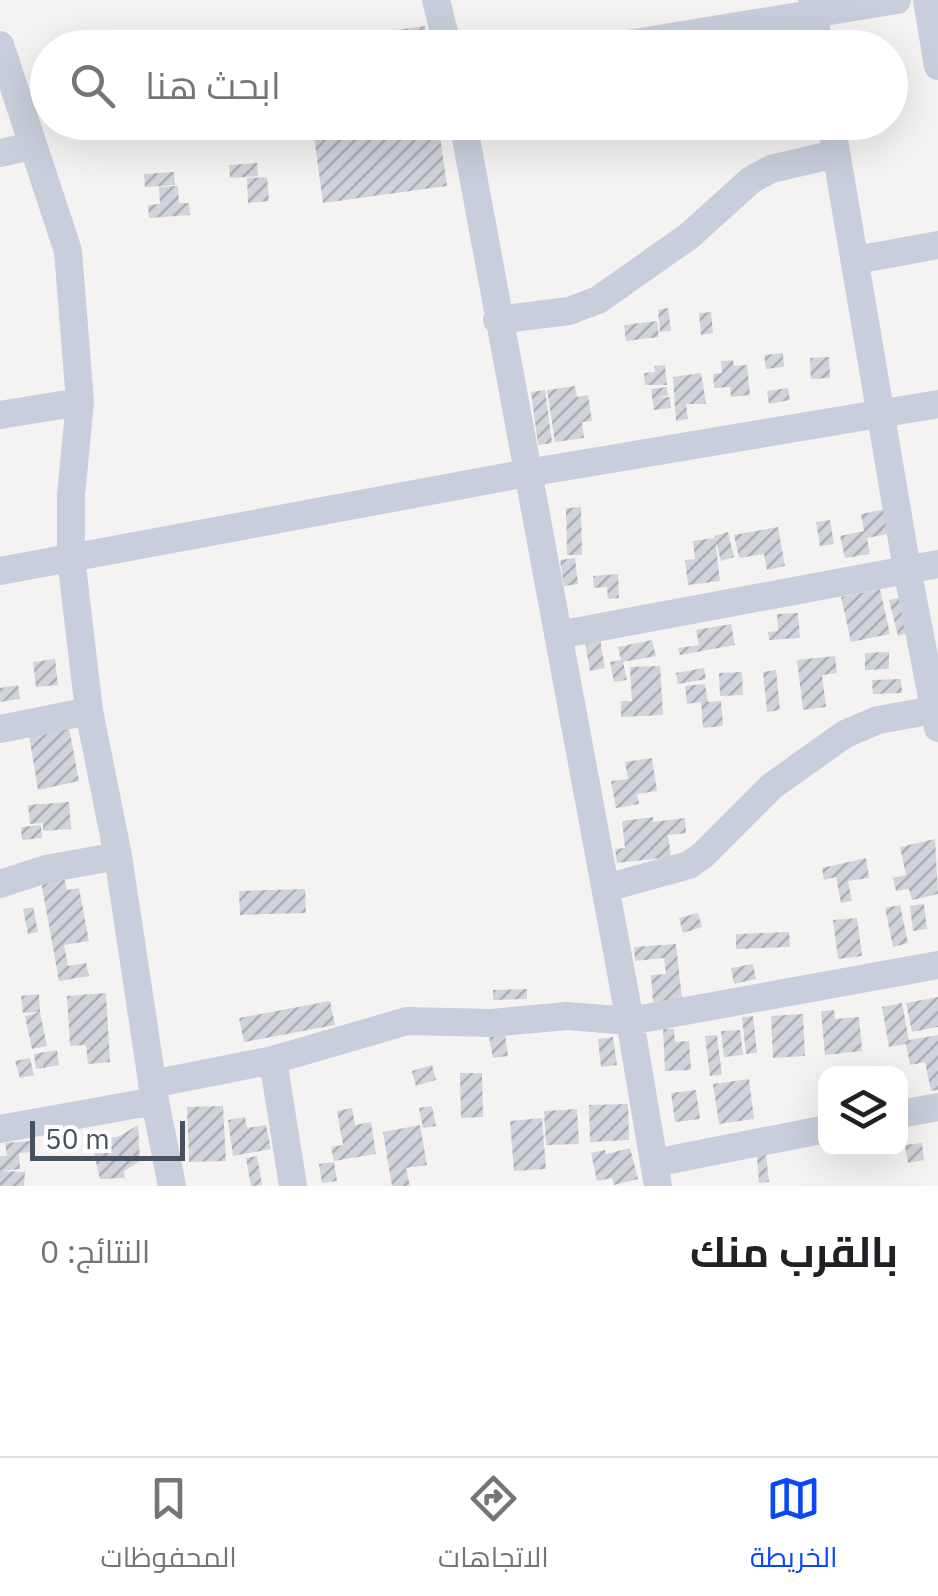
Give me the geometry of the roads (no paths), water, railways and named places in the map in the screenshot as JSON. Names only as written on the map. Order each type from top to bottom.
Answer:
[{"type":"street","points":[[436,0],[444,30]]},
{"type":"street","points":[[696,30],[813,7],[896,0]]},
{"type":"street","points":[[927,0],[938,66]]},
{"type":"street","points":[[0,46],[68,251],[80,402],[71,496],[71,558],[89,711],[118,856],[172,1186]]},
{"type":"street","points":[[466,140],[656,1174],[818,1131]]},
{"type":"street","points":[[606,888],[689,864],[703,855],[772,786],[845,734],[878,720],[936,719],[833,140]]},
{"type":"street","points":[[0,153],[31,146]]},
{"type":"street","points":[[497,320],[570,311],[598,300],[689,236],[751,180],[771,170],[835,154]]},
{"type":"street","points":[[856,260],[938,246]]},
{"type":"street","points":[[0,415],[80,402]]},
{"type":"street","points":[[0,570],[527,473],[938,404]]},
{"type":"street","points":[[558,635],[938,564]]},
{"type":"street","points":[[0,729],[89,711]]},
{"type":"street","points":[[0,884],[46,869],[118,856]]},
{"type":"street","points":[[0,1129],[154,1092],[407,1021],[490,1023],[568,1016],[630,1021],[938,965]]},
{"type":"street","points":[[273,1060],[293,1186]]},
{"type":"street","points":[[908,1113],[938,1107]]}]
